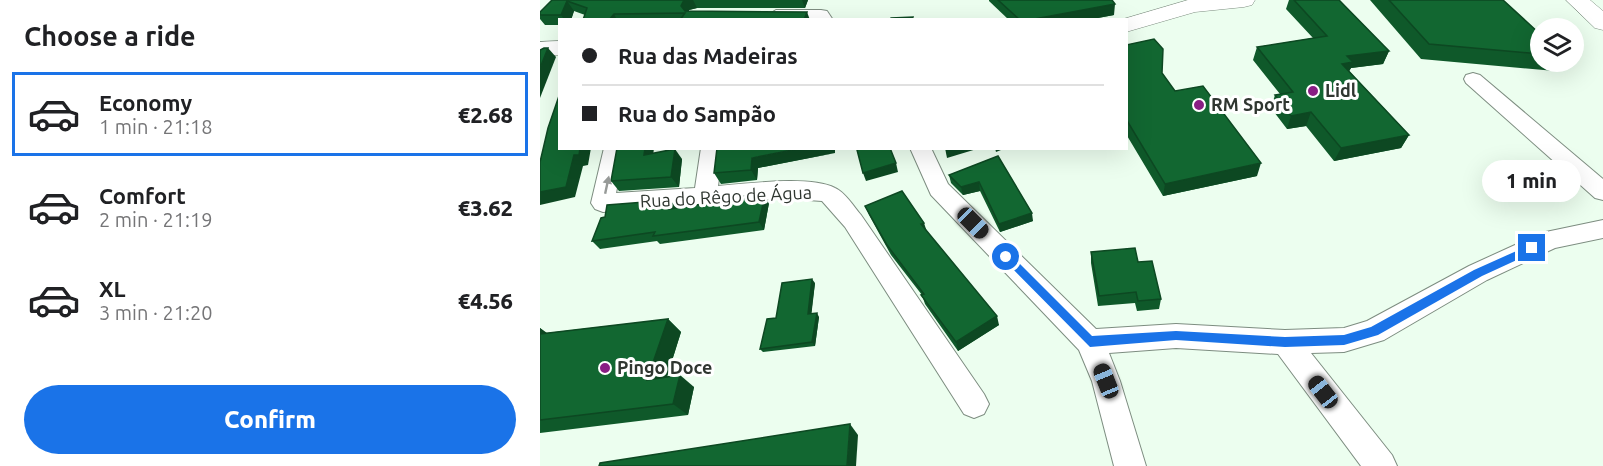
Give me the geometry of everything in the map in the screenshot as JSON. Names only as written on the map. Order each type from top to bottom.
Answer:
[{"type":"main road","points":[[1128,24],[1205,3],[1242,0]]},
{"type":"main road","points":[[1576,0],[1603,23]]},
{"type":"main road","points":[[540,49],[558,48]]},
{"type":"street","points":[[765,15],[821,12]]},
{"type":"street","points":[[1473,79],[1603,192]]},
{"type":"street","name":"Rua do Rêgo de Água","points":[[615,150],[603,203],[780,190],[829,194],[853,221],[975,404]]},
{"type":"street","points":[[705,195],[711,150]]},
{"type":"street","points":[[921,150],[939,189],[1090,342],[1106,381],[1130,466]]},
{"type":"street","points":[[1090,342],[1176,336],[1285,342],[1344,340],[1374,331],[1478,273],[1550,240],[1603,229]]},
{"type":"street","points":[[1285,342],[1381,466]]},
{"type":"building","points":[[552,0],[684,0],[681,6],[685,11],[807,12],[805,18],[681,18],[685,13],[614,14],[611,18],[584,18],[587,8],[567,1],[561,15],[540,15],[540,12]]},
{"type":"building","points":[[998,0],[1112,0],[1115,4],[1040,18],[1018,18]]},
{"type":"building","points":[[1294,0],[1339,0],[1389,51],[1347,56],[1353,62],[1342,64],[1409,135],[1341,148],[1311,112],[1291,116],[1275,95],[1293,92],[1257,47],[1327,36]]},
{"type":"building","points":[[1389,0],[1503,0],[1530,25],[1530,53],[1429,44]]},
{"type":"building","points":[[1154,39],[1163,49],[1162,73],[1175,91],[1203,86],[1261,163],[1165,184],[1128,122],[1128,45]]},
{"type":"building","points":[[548,48],[540,68],[540,50]]},
{"type":"building","points":[[558,99],[558,150],[580,150],[579,155],[574,155],[566,187],[540,192],[540,162]]},
{"type":"building","points":[[617,150],[645,150],[644,155],[675,150],[671,177],[611,181]]},
{"type":"building","points":[[717,150],[792,150],[752,158],[751,170],[714,173]]},
{"type":"building","points":[[857,150],[891,150],[896,163],[863,173]]},
{"type":"building","points":[[998,156],[1032,213],[999,224],[979,182],[961,187],[949,175]]},
{"type":"building","points":[[902,191],[924,223],[921,224],[997,316],[956,342],[887,245],[865,206]]},
{"type":"building","points":[[765,195],[759,222],[653,236],[655,232],[592,241],[601,218],[605,217],[607,205],[670,200],[669,209],[703,204],[704,198]]},
{"type":"building","points":[[1135,248],[1138,262],[1152,261],[1161,299],[1138,301],[1136,292],[1099,296],[1091,252]]},
{"type":"building","points":[[812,279],[808,314],[817,313],[812,342],[760,349],[767,319],[776,318],[782,283]]},
{"type":"building","name":"Pingo Doce","points":[[668,319],[647,380],[680,375],[673,404],[540,420],[540,334]]},
{"type":"building","points":[[850,424],[847,466],[599,466],[600,463]]},
{"type":"place","name":"Lidl","points":[[1313,91]]},
{"type":"place","name":"RM Sport","points":[[1199,105]]},
{"type":"place","name":"Pingo Doce","points":[[605,368]]},
{"type":"route","points":[[1006,257],[1090,342],[1176,336],[1285,342],[1344,340],[1374,331],[1478,273],[1532,248]]}]
